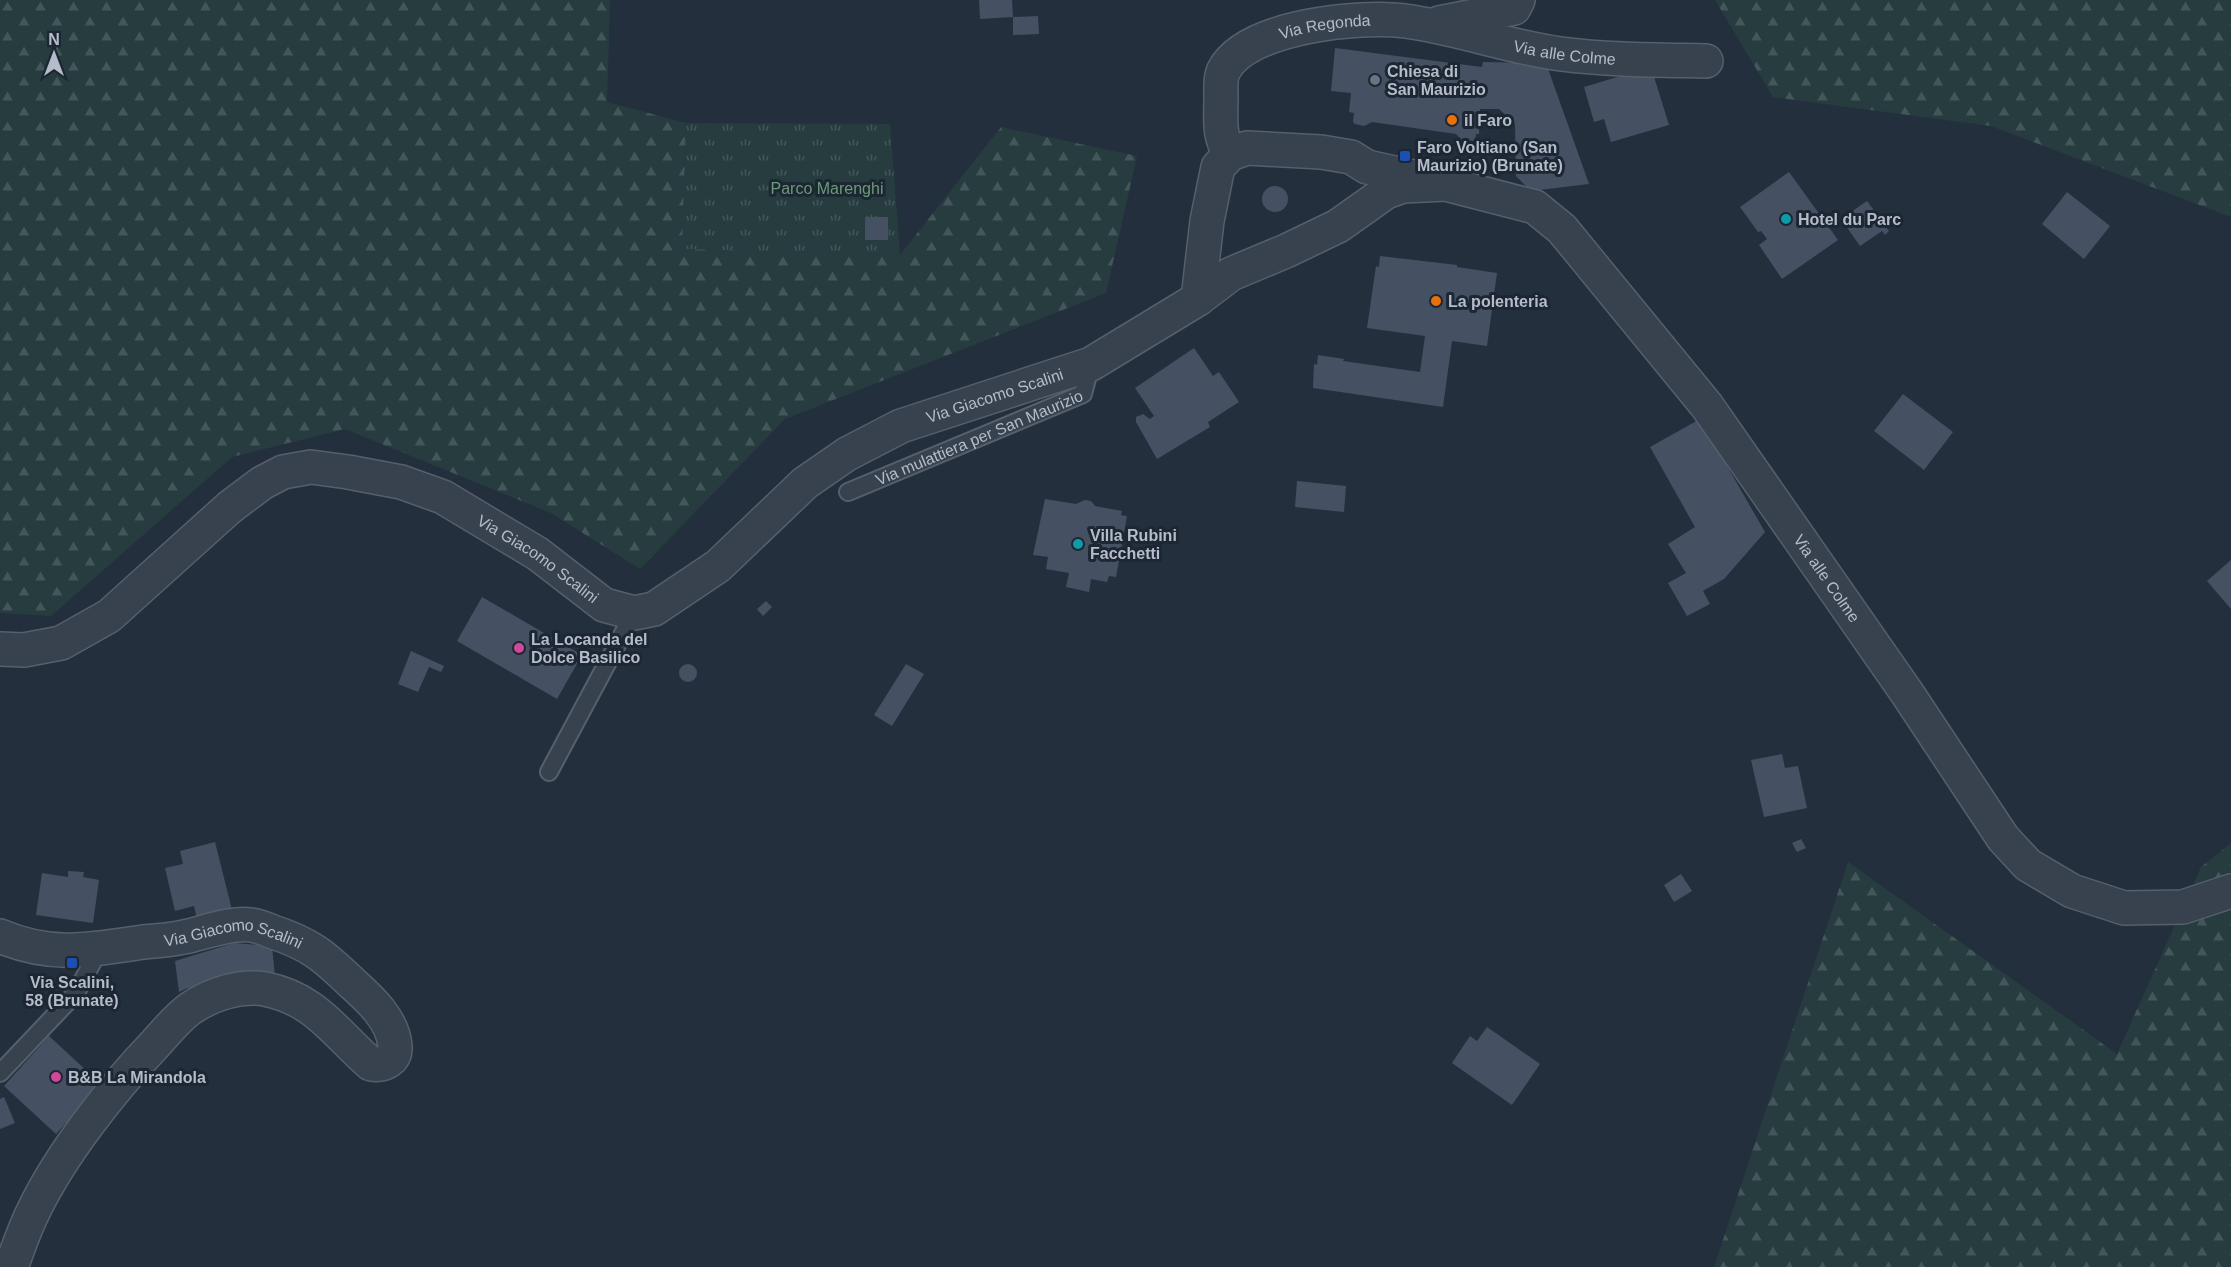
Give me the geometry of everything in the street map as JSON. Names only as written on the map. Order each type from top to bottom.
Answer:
[{"type":"street","name":"Via Regonda","points":[[1230,154],[1222,141],[1223,72],[1232,59],[1245,49],[1300,27],[1382,20],[1405,21],[1426,26],[1514,8],[1518,0]]},
{"type":"street","name":"Via alle Colme","points":[[1426,26],[1559,54],[1706,61]]},
{"type":"street","name":"Via alle Colme","points":[[1230,154],[1247,148],[1321,152],[1351,157],[1367,167],[1535,207],[1562,229],[1707,406],[1907,693],[2003,838],[2028,865],[2072,891],[2124,908],[2183,907],[2231,891]]},
{"type":"street","points":[[1198,299],[1207,220],[1218,167],[1230,154]]},
{"type":"street","points":[[1367,167],[1372,186],[1368,206]]},
{"type":"street","name":"Via alle Colme","points":[[1198,299],[1231,274],[1338,226],[1386,192],[1425,183],[1446,184]]},
{"type":"street","name":"Via Giacomo Scalini","points":[[0,649],[24,650],[61,643],[109,616],[230,507],[262,483],[284,472],[311,467],[401,482],[442,497],[538,554],[604,605],[634,613],[654,609],[718,566],[805,483],[847,454],[901,426],[1091,364],[1198,299]]},
{"type":"street","name":"Via Giacomo Scalini","points":[[0,936],[36,948],[61,951],[99,950],[179,938],[242,924],[253,925],[299,941],[324,956],[374,1004],[394,1038],[395,1053],[386,1063],[371,1064],[318,1013],[302,1003],[274,992],[249,988],[206,999],[189,1009],[162,1036],[84,1129],[56,1170],[33,1212],[11,1267]]},
{"type":"lane","name":"Via mulattiera per San Maurizio","points":[[848,492],[1083,394],[1091,364]]},
{"type":"lane","points":[[549,772],[634,613]]},
{"type":"lane","points":[[0,1073],[76,993],[99,950]]},
{"type":"green space","points":[[0,0],[610,0],[607,102],[686,123],[682,249],[900,255],[1001,127],[1137,156],[1106,293],[785,419],[640,569],[551,513],[345,429],[232,457],[51,616],[0,613]]},
{"type":"green space","points":[[1715,0],[2231,0],[2231,217],[1991,126],[1773,97]]},
{"type":"green space","name":"Parco Marenghi","points":[[686,123],[890,124],[900,255],[682,249]]},
{"type":"green space","points":[[2231,843],[2231,1267],[1714,1267],[1848,862],[2117,1054],[2201,867]]},
{"type":"building","points":[[979,0],[1012,0],[1013,17],[980,19]]},
{"type":"building","points":[[1038,16],[1039,34],[1013,35],[1013,17]]},
{"type":"building","points":[[1335,48],[1482,67],[1483,62],[1546,63],[1589,184],[1531,191],[1516,176],[1515,124],[1499,109],[1480,109],[1479,134],[1476,134],[1475,141],[1462,140],[1456,134],[1372,122],[1364,126],[1355,124],[1353,122],[1354,113],[1349,112],[1351,93],[1331,91]]},
{"type":"building","points":[[1651,67],[1669,125],[1611,142],[1604,119],[1594,122],[1584,87]]},
{"type":"building","name":"Hotel du Parc","points":[[1789,172],[1838,240],[1782,279],[1759,245],[1767,239],[1761,231],[1758,232],[1740,207]]},
{"type":"building","points":[[1275,186],[1284,190],[1288,199],[1284,208],[1275,212],[1266,208],[1262,199],[1266,190]]},
{"type":"building","points":[[2067,192],[2110,226],[2084,259],[2042,224]]},
{"type":"building","points":[[1867,201],[1889,231],[1885,235],[1882,231],[1860,246],[1841,219]]},
{"type":"building","points":[[865,217],[888,217],[888,240],[865,240]]},
{"type":"building","points":[[1380,256],[1457,265],[1457,267],[1497,273],[1487,346],[1452,341],[1443,407],[1313,388],[1314,364],[1317,365],[1318,355],[1344,359],[1343,361],[1420,372],[1425,336],[1367,328],[1376,266],[1379,267]]},
{"type":"building","points":[[1194,348],[1213,376],[1219,372],[1239,402],[1208,422],[1210,427],[1157,459],[1136,422],[1136,417],[1143,414],[1150,419],[1154,416],[1135,388]]},
{"type":"building","points":[[1903,394],[1953,432],[1924,470],[1874,431]]},
{"type":"building","points":[[1700,419],[1765,532],[1724,579],[1703,591],[1710,604],[1687,616],[1668,583],[1686,573],[1668,544],[1695,527],[1650,447]]},
{"type":"building","points":[[1297,481],[1346,486],[1344,512],[1295,507]]},
{"type":"building","name":"Villa Rubini Facchetti","points":[[1045,499],[1076,504],[1085,500],[1091,501],[1095,506],[1122,511],[1121,515],[1127,516],[1116,577],[1109,576],[1107,582],[1091,579],[1089,592],[1066,587],[1069,573],[1046,569],[1048,557],[1033,555]]},
{"type":"building","points":[[2231,560],[2231,609],[2207,581]]},
{"type":"building","name":"La Locanda del Dolce Basilico","points":[[482,597],[582,655],[557,699],[457,641]]},
{"type":"building","points":[[766,601],[772,607],[763,616],[757,609]]},
{"type":"building","points":[[411,651],[444,666],[441,672],[429,667],[418,692],[398,684]]},
{"type":"building","points":[[688,664],[694,667],[697,673],[694,679],[688,682],[682,679],[679,673],[682,667]]},
{"type":"building","points":[[906,664],[924,674],[892,726],[874,715]]},
{"type":"building","points":[[1782,754],[1785,768],[1798,766],[1807,808],[1764,817],[1751,760]]},
{"type":"building","points":[[1801,839],[1806,848],[1797,852],[1792,843]]},
{"type":"building","points":[[215,842],[233,914],[198,923],[194,906],[175,911],[165,868],[183,864],[180,851]]},
{"type":"building","points":[[68,871],[84,872],[83,877],[99,880],[93,923],[36,915],[42,873],[68,877]]},
{"type":"building","points":[[1681,874],[1692,891],[1674,902],[1664,885]]},
{"type":"building","points":[[234,943],[272,946],[275,976],[190,994],[188,988],[179,992],[175,961]]},
{"type":"building","points":[[1487,1027],[1540,1064],[1512,1105],[1452,1063],[1470,1036],[1477,1041]]},
{"type":"building","points":[[49,1036],[101,1084],[56,1134],[4,1086]]},
{"type":"building","points":[[4,1097],[15,1123],[0,1129],[0,1099]]},
{"type":"place","name":"Chiesa di San Maurizio","points":[[1375,80]]},
{"type":"place","name":"il Faro","points":[[1452,120]]},
{"type":"place","name":"Faro Voltiano (San Maurizio) (Brunate)","points":[[1405,156]]},
{"type":"place","name":"Hotel du Parc","points":[[1786,219]]},
{"type":"place","name":"La polenteria","points":[[1436,301]]},
{"type":"place","name":"Villa Rubini Facchetti","points":[[1078,544]]},
{"type":"place","name":"La Locanda del Dolce Basilico","points":[[519,648]]},
{"type":"place","name":"Via Scalini, 58 (Brunate)","points":[[72,963]]},
{"type":"place","name":"B&B La Mirandola","points":[[56,1077]]}]
